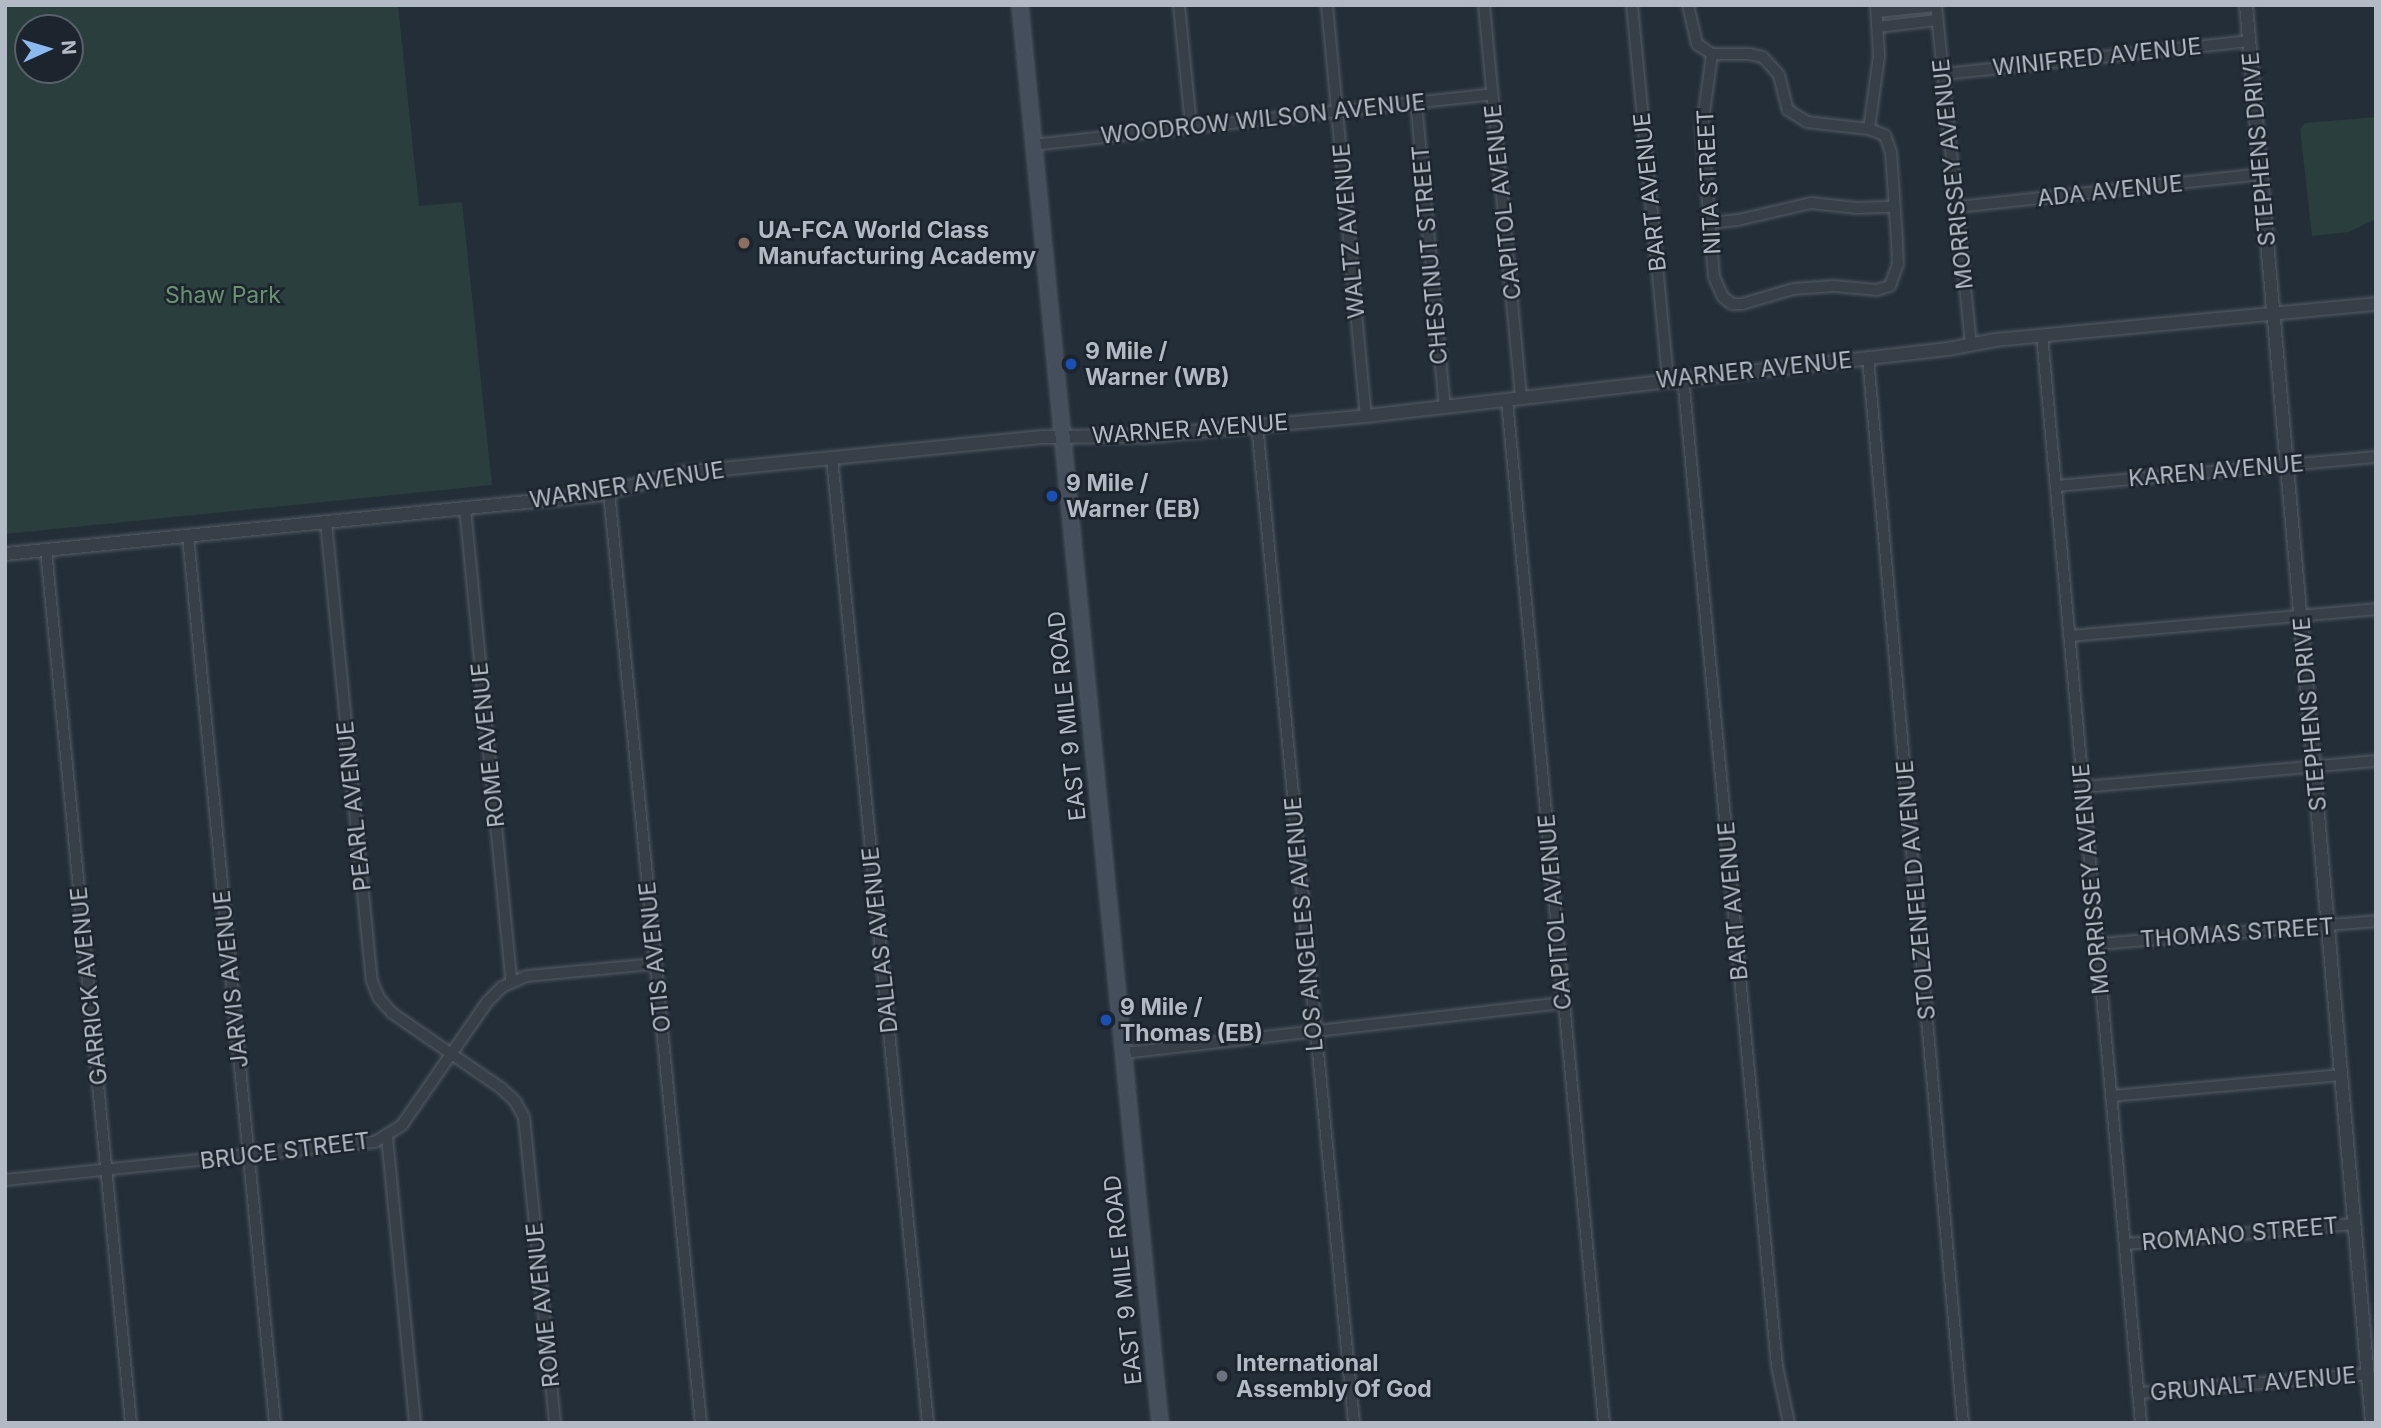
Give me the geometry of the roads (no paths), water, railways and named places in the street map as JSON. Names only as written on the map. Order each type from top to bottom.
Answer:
[{"type":"main road","name":"EAST 9 MILE ROAD","points":[[1020,5],[1160,1423]]},
{"type":"street","points":[[1179,5],[1191,126]]},
{"type":"street","name":"WALTZ AVENUE","points":[[1327,5],[1366,416]]},
{"type":"street","name":"CAPITOL AVENUE","points":[[1484,5],[1521,399]]},
{"type":"street","name":"BART AVENUE","points":[[1632,5],[1668,379]]},
{"type":"street","points":[[1688,5],[1692,33],[1697,44],[1712,54],[1749,54],[1763,57],[1779,75],[1788,110],[1807,122],[1869,129],[1885,135],[1888,142],[1893,208],[1857,208],[1811,203],[1738,220],[1709,223]]},
{"type":"street","name":"STEPHENS DRIVE","points":[[2246,5],[2372,1423]]},
{"type":"street","points":[[1869,129],[1879,56],[1877,9],[1936,6]]},
{"type":"street","name":"MORRISSEY AVENUE","points":[[1936,6],[1971,344]]},
{"type":"street","points":[[1878,27],[1937,20]]},
{"type":"street","name":"WINIFRED AVENUE","points":[[1945,74],[2249,41]]},
{"type":"street","name":"NITA STREET","points":[[1712,54],[1702,128],[1709,223],[1714,277],[1723,297],[1731,304],[1753,303],[1793,289],[1834,286],[1877,290],[1890,286],[1898,264],[1893,208]]},
{"type":"street","name":"WOODROW WILSON AVENUE","points":[[1033,145],[1492,94]]},
{"type":"street","name":"CHESTNUT STREET","points":[[1416,102],[1445,408]]},
{"type":"street","name":"ADA AVENUE","points":[[1958,208],[2262,174]]},
{"type":"street","name":"WARNER AVENUE","points":[[5,554],[609,492],[682,473],[1061,437],[1148,436],[1366,416],[1507,401],[1683,377],[1868,358],[2042,335],[2376,304]]},
{"type":"street","name":"MORRISSEY AVENUE","points":[[2042,335],[2141,1423]]},
{"type":"street","name":"STOLZENFELD AVENUE","points":[[1868,358],[1963,1423]]},
{"type":"street","name":"BART AVENUE","points":[[1683,377],[1777,1366],[1789,1423]]},
{"type":"street","name":"CAPITOL AVENUE","points":[[1507,401],[1604,1423]]},
{"type":"street","name":"LOS ANGELES AVENUE","points":[[1257,424],[1354,1423]]},
{"type":"street","name":"KAREN AVENUE","points":[[2056,485],[2376,457]]},
{"type":"street","name":"DALLAS AVENUE","points":[[832,458],[928,1423]]},
{"type":"street","name":"OTIS AVENUE","points":[[609,492],[701,1423]]},
{"type":"street","name":"ROME AVENUE","points":[[465,508],[511,981]]},
{"type":"street","name":"PEARL AVENUE","points":[[326,522],[372,981],[379,998],[392,1013],[451,1054]]},
{"type":"street","name":"JARVIS AVENUE","points":[[188,536],[275,1423]]},
{"type":"street","name":"GARRICK AVENUE","points":[[46,550],[131,1423]]},
{"type":"street","points":[[2069,636],[2376,609]]},
{"type":"street","points":[[2083,787],[2376,761]]},
{"type":"street","name":"THOMAS STREET","points":[[2097,944],[2376,921]]},
{"type":"street","points":[[511,981],[527,976],[655,964]]},
{"type":"street","name":"BRUCE STREET","points":[[5,1180],[368,1144],[387,1137],[407,1119],[494,994],[511,981]]},
{"type":"street","points":[[1124,1053],[1564,1003]]},
{"type":"street","name":"ROME AVENUE","points":[[451,1054],[508,1094],[524,1117],[555,1423]]},
{"type":"street","points":[[2111,1096],[2342,1076]]},
{"type":"street","points":[[387,1137],[415,1423]]},
{"type":"street","name":"ROMANO STREET","points":[[2125,1244],[2355,1224]]},
{"type":"street","name":"GRUNALT AVENUE","points":[[2138,1393],[2368,1374]]},
{"type":"place","name":"UA-FCA World Class Manufacturing Academy","points":[[744,243]]},
{"type":"place","name":"9 Mile / Warner (WB)","points":[[1071,364]]},
{"type":"place","name":"9 Mile / Warner (EB)","points":[[1052,496]]},
{"type":"place","name":"9 Mile / Thomas (EB)","points":[[1106,1020]]},
{"type":"place","name":"International Assembly Of God","points":[[1222,1376]]},
{"type":"park label","name":"Shaw Park","points":[[223,295]]}]
